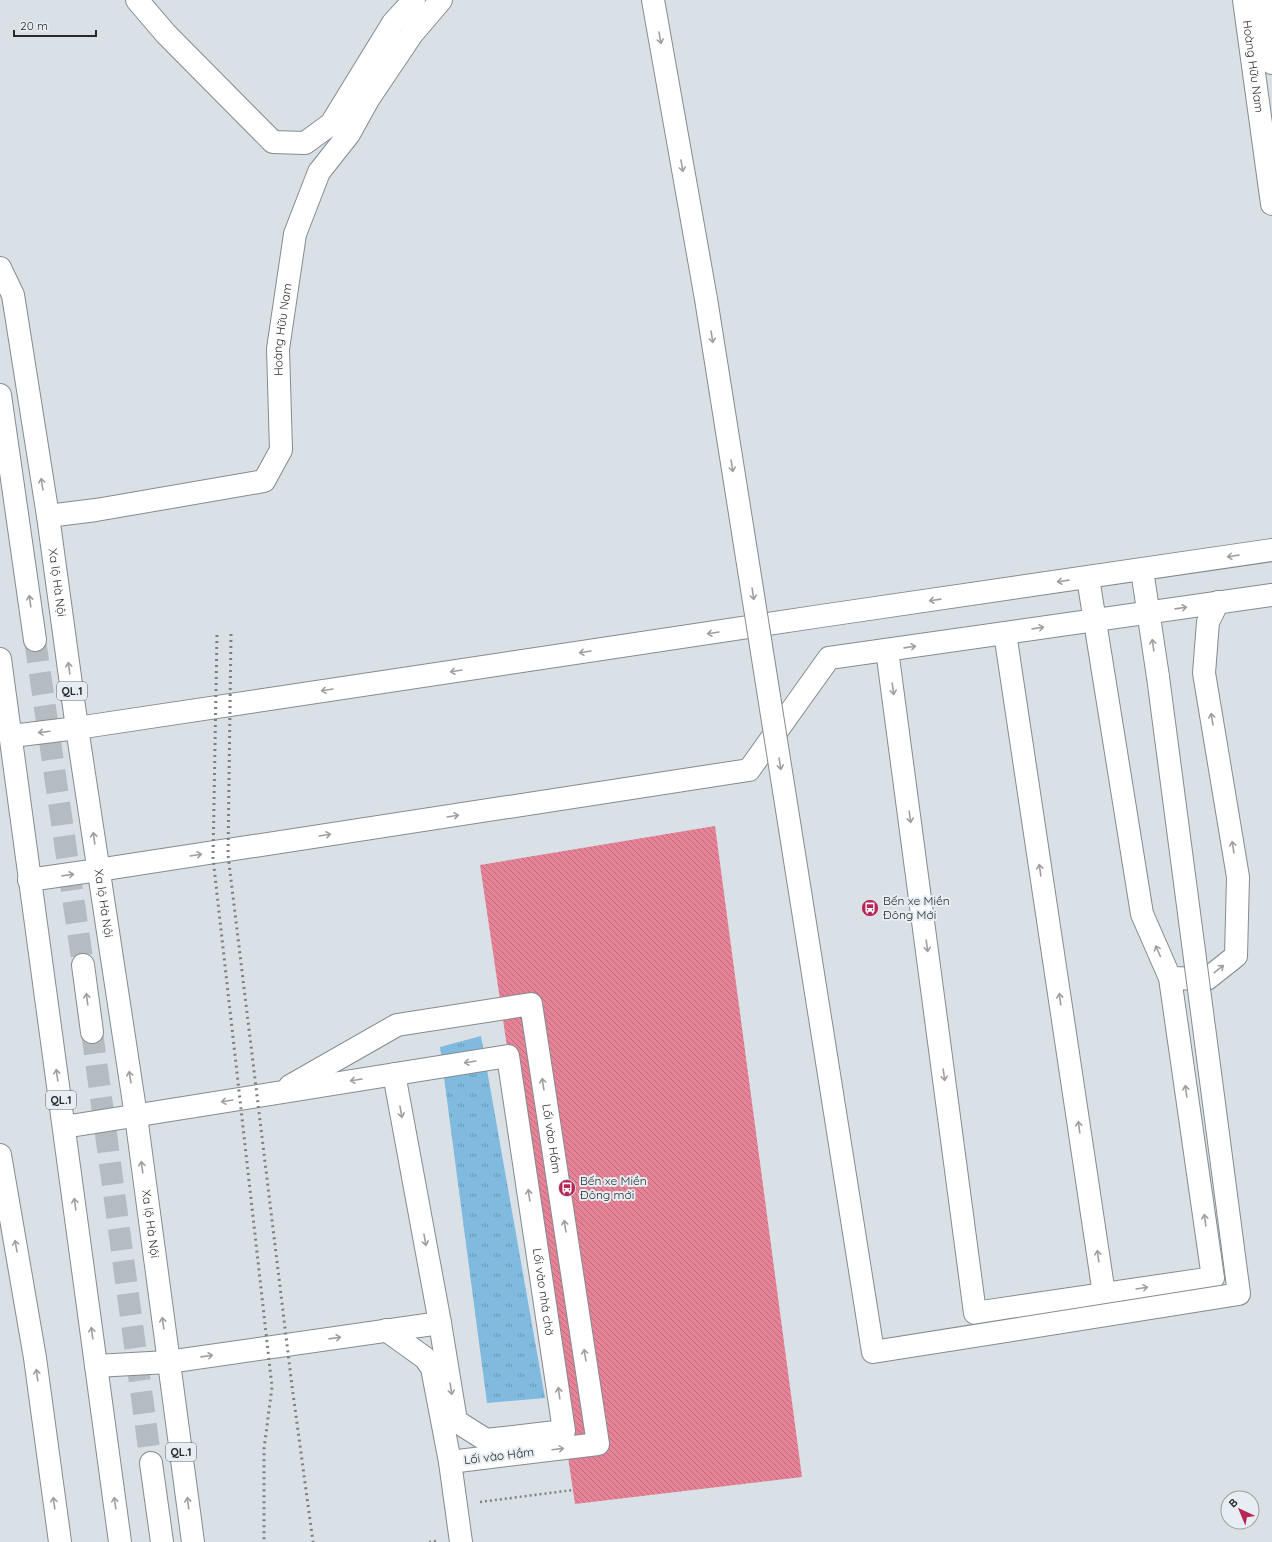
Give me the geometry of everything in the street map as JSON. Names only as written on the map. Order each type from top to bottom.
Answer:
[{"type":"main road","points":[[137,0],[166,34],[273,142],[305,143],[331,124],[393,24],[414,0]]},
{"type":"main road","name":"Hoàng Hữu Nam","points":[[48,516],[96,510],[264,481],[281,450],[278,349],[295,234],[319,172],[349,134],[369,98],[412,34],[441,0]]},
{"type":"main road","points":[[653,0],[706,299],[873,1352],[1239,1294],[1158,677],[1142,570]]},
{"type":"main road","name":"Hoàng Hữu Nam","points":[[1244,0],[1272,204]]},
{"type":"main road","name":"Hoàng Hữu Nam","points":[[1264,0],[1272,63]]},
{"type":"main road","name":"Xa lộ Hà Nội","points":[[0,268],[12,295],[48,516],[77,728],[136,1116],[193,1542]]},
{"type":"main road","points":[[0,394],[36,640]]},
{"type":"main road","points":[[12,736],[77,728],[1272,550]]},
{"type":"main road","points":[[888,650],[975,1313],[1213,1278],[1170,978],[1142,914],[1088,578]]},
{"type":"main road","points":[[29,880],[749,770],[829,658],[1272,595]]},
{"type":"main road","points":[[1170,978],[1207,979],[1236,956],[1238,877],[1204,673],[1208,622],[1218,602]]},
{"type":"main road","points":[[1005,633],[1104,1294]]},
{"type":"main road","name":"QL.1","points":[[0,659],[12,736],[29,880],[120,1542]]},
{"type":"main road","points":[[83,965],[92,1032]]},
{"type":"main road","name":"Lối vào Hầm","points":[[277,1093],[397,1025],[531,1004],[598,1444],[450,1462]]},
{"type":"main road","name":"Lối vào nhà chờ","points":[[508,1056],[564,1431],[486,1440],[456,1421],[444,1344],[394,1074],[508,1056]]},
{"type":"main road","points":[[64,1127],[394,1074]]},
{"type":"main road","points":[[0,1154],[35,1358],[60,1542]]},
{"type":"main road","points":[[96,1366],[168,1362],[440,1323]]},
{"type":"main road","points":[[386,1330],[425,1358],[432,1368],[450,1462],[461,1542]]},
{"type":"main road","points":[[432,1368],[444,1344]]},
{"type":"main road","name":"QL.1","points":[[151,1462],[162,1542]]},
{"type":"path","points":[[456,1504],[573,1490]]},
{"type":"green space","points":[[481,1036],[545,1398],[487,1403],[440,1047]]},
{"type":"building","points":[[715,826],[802,1477],[575,1504],[480,865]]},
{"type":"tunnel","points":[[35,640],[83,965]]},
{"type":"tunnel","points":[[92,1032],[151,1463]]},
{"type":"railway","points":[[231,634],[228,855],[292,1386],[313,1542]]},
{"type":"railway","points":[[217,635],[213,858],[272,1387],[264,1449],[264,1542]]},
{"type":"place","name":"Bến xe Miền Đông Mới","points":[[870,908]]},
{"type":"place","name":"Bến xe Miền Đông mới","points":[[567,1188]]}]
